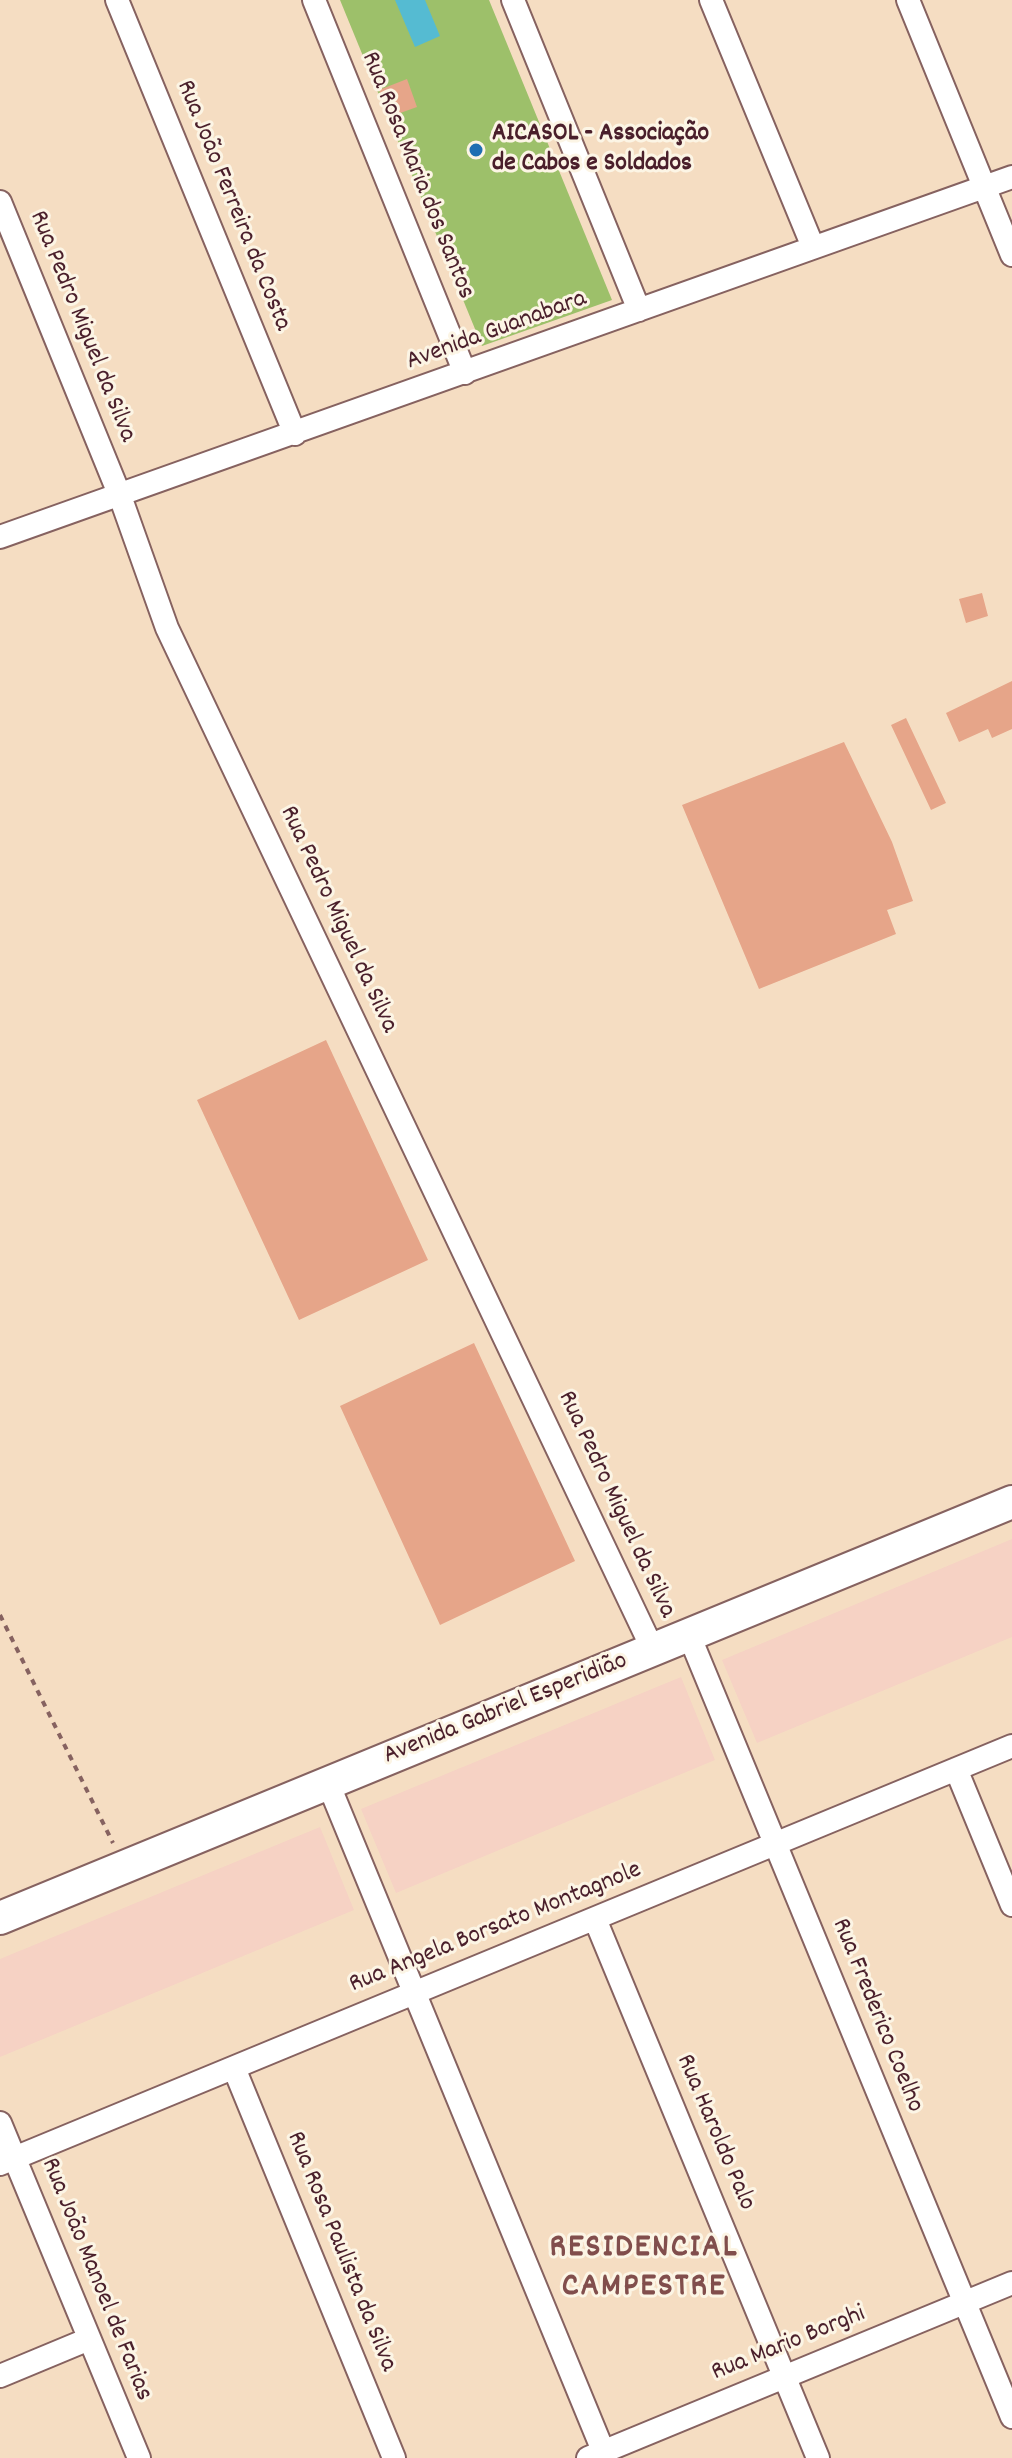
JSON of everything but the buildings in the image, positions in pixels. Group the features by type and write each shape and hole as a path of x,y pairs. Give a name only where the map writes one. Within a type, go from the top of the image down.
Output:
{"main road":[{"name":"Avenida Gabriel Esperidião","path":"0,1918 1012,1502"}],"street":[{"name":"Rua João Ferreira da Costa","path":"117,0 295,434"},
{"name":"Rua Rosa Maria dos Santos","path":"314,0 465,373"},
{"path":"513,0 639,310"},
{"path":"711,0 813,247"},
{"path":"908,0 1012,255"},
{"name":"Avenida Guanabara","path":"0,537 1012,177"},
{"name":"Rua Pedro Miguel da Silva","path":"0,202 120,496 167,628 653,1650"},
{"name":"Rua Frederico Coelho","path":"689,1635 1012,2417"},
{"name":"Rua Angela Borsato Montagnole","path":"7,2161 1012,1746"},
{"path":"956,1769 1012,1905"},
{"path":"328,1783 599,2456"},
{"name":"Rua Haroldo Palo","path":"595,1919 818,2458"},
{"name":"Rua Rosa Paulista da Silva","path":"234,2068 394,2458"},
{"name":"Rua João Manoel de Farias","path":"0,2123 7,2161 89,2339 139,2458"},
{"name":"Rua Mario Borghi","path":"599,2456 1012,2283"},
{"path":"0,2376 89,2339"}],"path":[{"path":"0,1615 125,1867"}],"shaded area":[{"path":"1012,1539 1012,1637 757,1743 722,1660"},
{"path":"681,1677 715,1760 396,1893 361,1809"},
{"path":"320,1827 354,1910 0,2057 0,1959"}],"green space":[{"name":"AICASOL - Associação de Cabos e Soldados","path":"340,0 489,0 612,300 482,346"}],"water":[{"path":"395,0 425,0 440,36 415,47"}],"place":[{"name":"AICASOL - Associação de Cabos e Soldados","path":"476,150"}],"district":[{"name":"RESIDENCIAL CAMPESTRE","path":"644,2270"}]}
